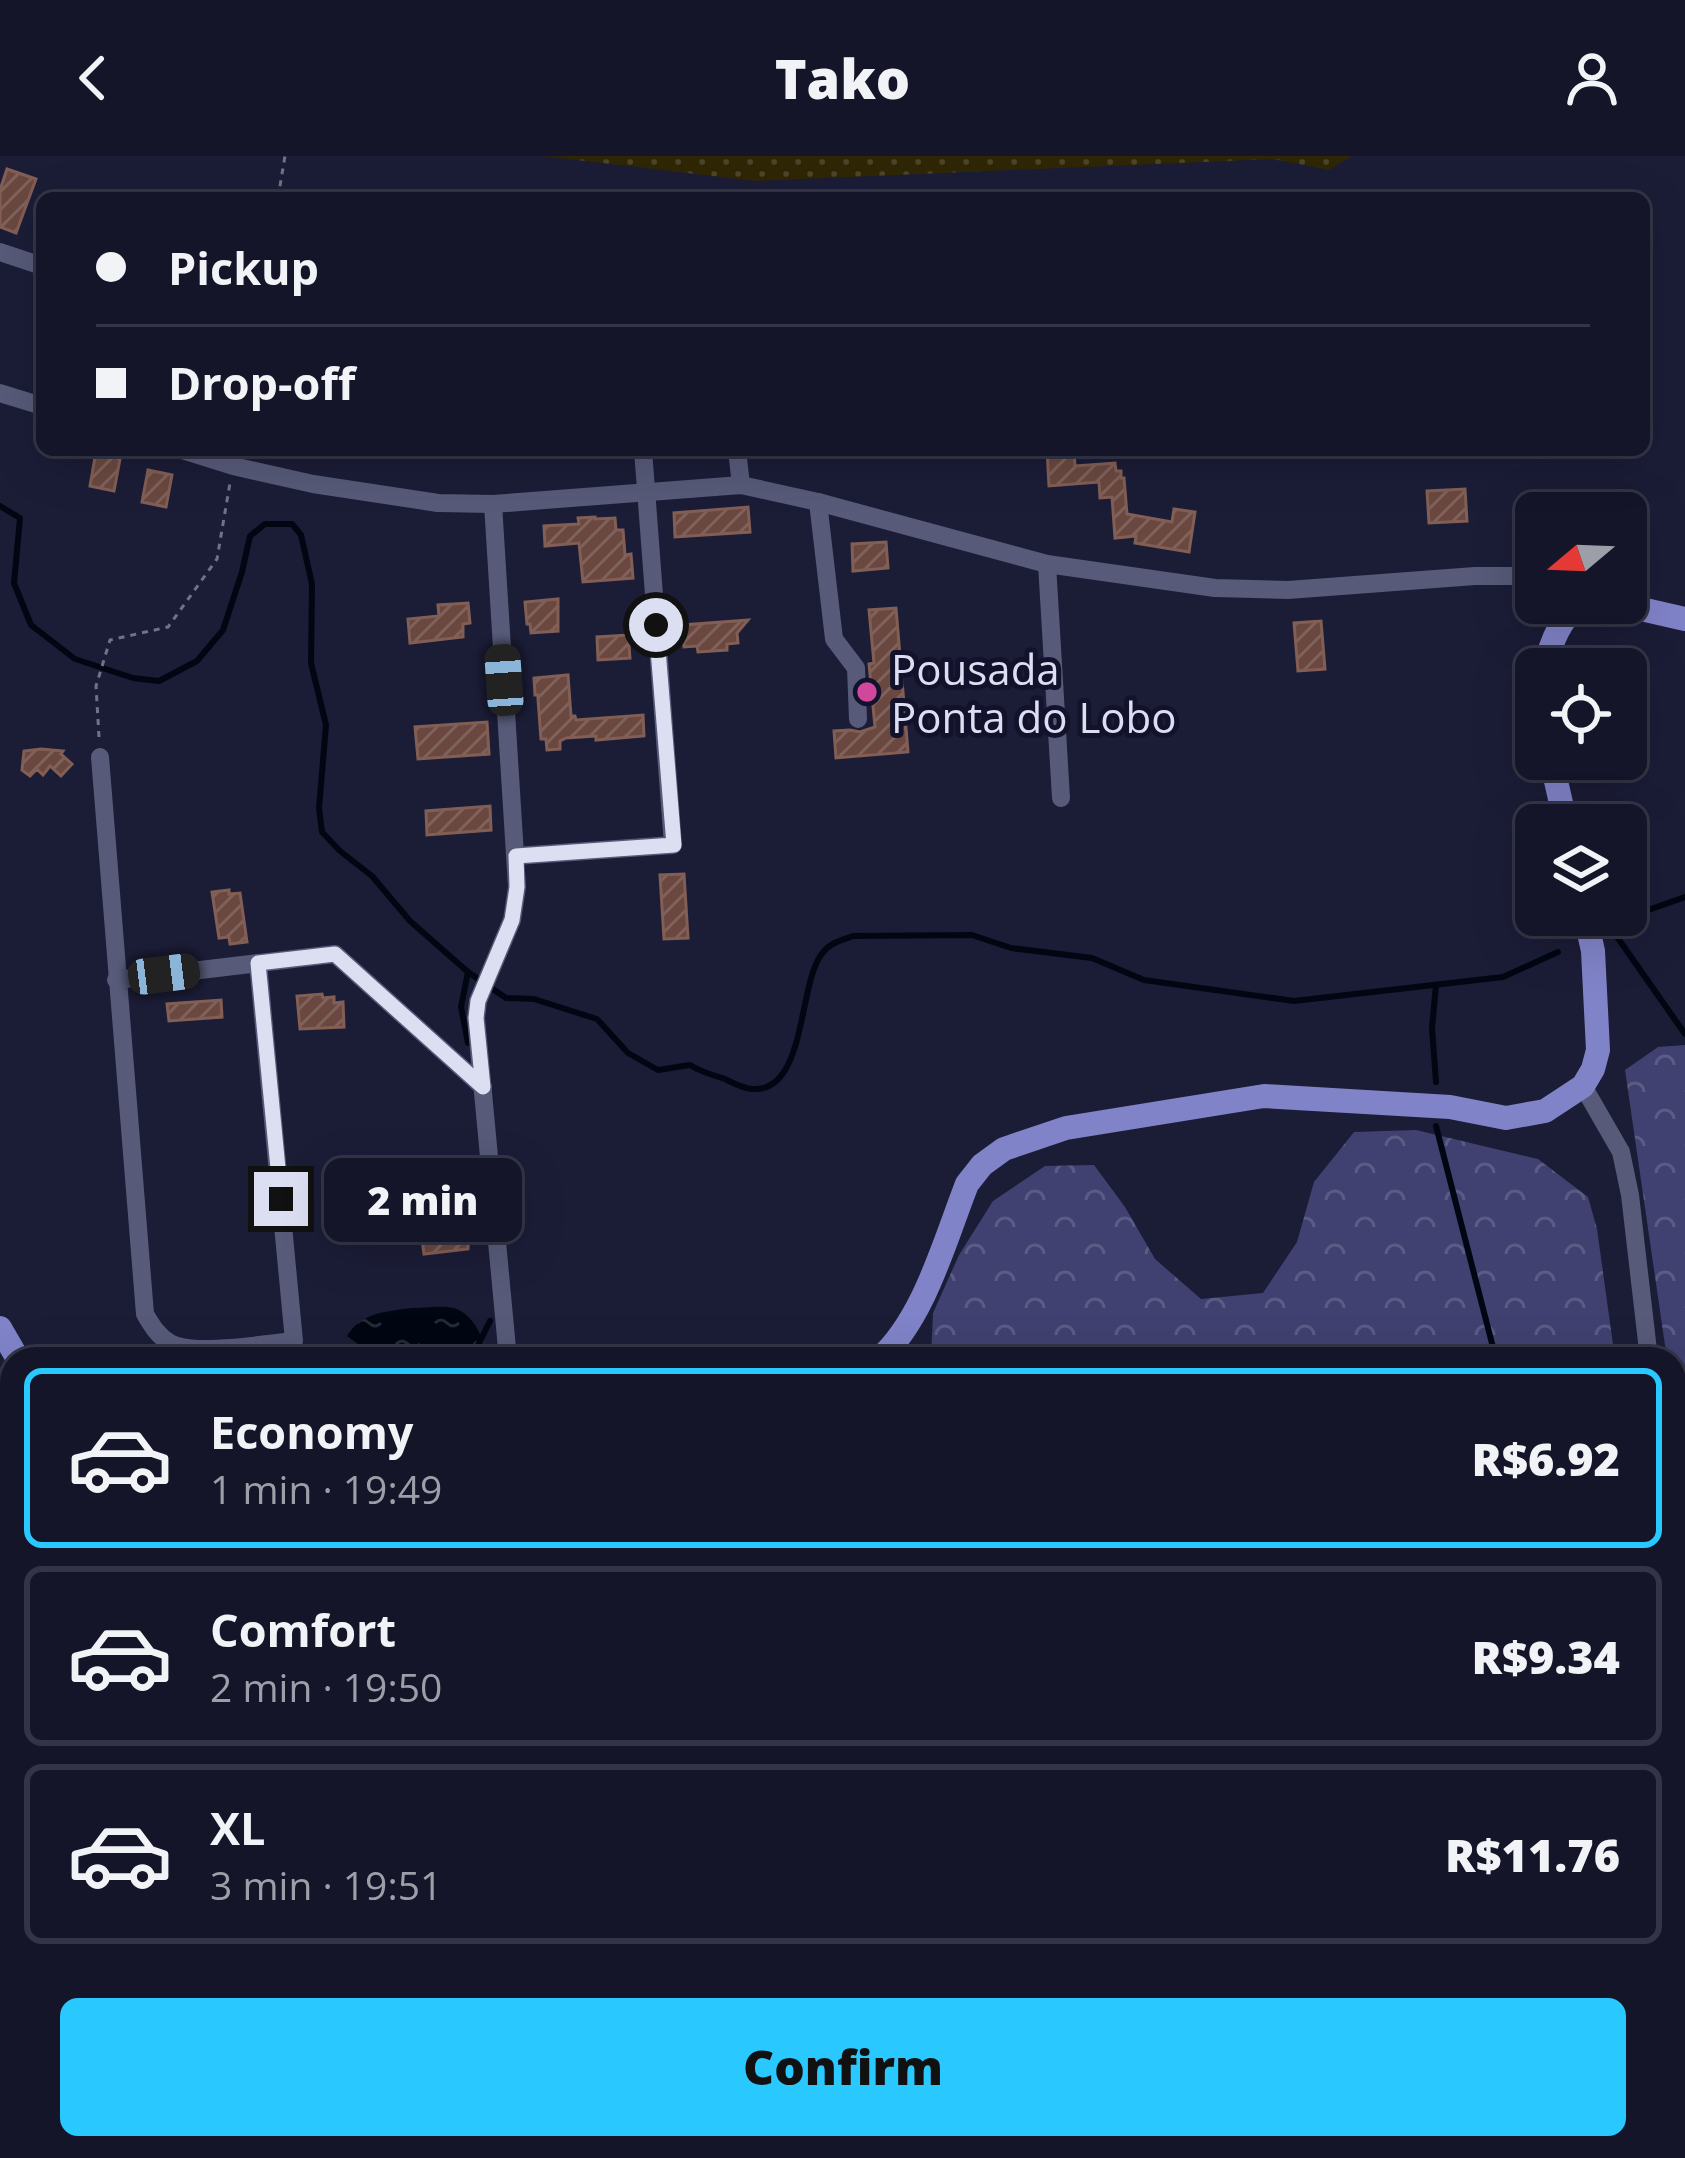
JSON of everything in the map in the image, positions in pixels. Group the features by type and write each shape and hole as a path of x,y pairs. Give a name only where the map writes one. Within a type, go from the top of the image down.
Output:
{"main road":[{"path":"1647,610 1685,619"},
{"path":"892,1347 909,1322 967,1184 1004,1149 1066,1128 1264,1096 1450,1107 1505,1118 1545,1111 1583,1085 1598,1050 1590,936"}],"street":[{"path":"0,253 36,264"},
{"path":"0,393 36,404"},
{"path":"201,456 391,498 438,503 493,504 741,485 1047,564 1215,588 1288,590 1515,576"},
{"path":"516,856 674,845 643,456"},
{"path":"738,456 741,485"},
{"path":"818,502 834,639 856,668 858,719"},
{"path":"493,504 517,887 512,920 478,1001 476,1018 507,1347"},
{"path":"1047,564 1061,798"},
{"path":"100,757 145,1314 156,1333 180,1347"},
{"path":"116,980 335,954 483,1087"},
{"path":"218,1347 294,1341 258,963"},
{"path":"1583,1085 1621,1152 1648,1347"}],"path":[{"path":"279,192 285,156"},
{"path":"100,757 96,686 110,640 168,627 218,559 232,466"}],"green space":[{"path":"1685,1045 1685,1347 1665,1347 1625,1070 1658,1047"},
{"path":"1416,1130 1538,1159 1588,1197 1613,1347 932,1347 933,1313 959,1255 993,1201 1045,1166 1094,1165 1155,1259 1201,1299 1263,1293 1297,1242 1314,1182 1354,1132"}],"sand":[{"path":"543,156 1352,156 1329,170 1273,159 755,181"}],"water":[{"path":"454,1308 467,1316 485,1347 362,1347 347,1336 367,1318 383,1312"}],"building":[{"path":"7,169 36,179 16,233 0,227 0,190"},
{"path":"95,456 120,459 114,491 90,486"},
{"path":"1047,456 1074,456 1075,466 1115,463 1124,478 1127,514 1172,522 1174,509 1195,512 1189,552 1135,543 1136,536 1115,538 1112,497 1100,498 1099,482 1049,486"},
{"path":"148,470 172,475 166,507 142,502"},
{"path":"1465,489 1467,521 1429,523 1427,491"},
{"path":"748,507 750,532 675,537 674,513"},
{"path":"578,518 615,518 616,530 623,530 633,578 583,582 579,543 545,546 544,526 579,524"},
{"path":"886,542 888,568 853,571 852,544"},
{"path":"558,599 558,631 531,633 525,602"},
{"path":"468,603 470,623 463,624 463,637 410,643 408,619 439,616 438,605"},
{"path":"896,608 908,752 836,758 834,731 875,727 869,610"},
{"path":"748,620 737,633 738,643 727,644 727,650 698,652 697,646 684,647 683,625"},
{"path":"1321,621 1325,669 1298,671 1294,623"},
{"path":"628,635 630,658 598,660 597,637"},
{"path":"568,675 571,716 576,720 643,715 644,736 566,738 560,741 560,749 547,750 546,739 541,739 534,678"},
{"path":"487,722 489,754 418,759 415,727"},
{"path":"24,751 63,751 72,764 61,776 50,766 43,775 37,769 30,776 22,770"},
{"path":"490,806 491,830 427,835 426,811"},
{"path":"684,874 688,938 664,939 660,875"},
{"path":"229,890 229,894 240,893 247,942 230,944 229,937 219,938 212,892"},
{"path":"322,994 323,998 334,997 334,1003 343,1002 344,1027 300,1029 297,996"},
{"path":"221,1000 222,1017 169,1021 167,1004"},
{"path":"469,1220 468,1249 424,1254 420,1225"}],"waterway":[{"path":"0,506 20,518 14,583 31,625 75,659 133,678 159,681 197,661 223,630 250,536 265,524 292,524 301,535 312,584 311,663 326,725 319,808 322,832 468,972 506,998 534,999 597,1019 628,1053 658,1070 690,1065 745,1088 770,1086 791,1057 821,955 853,936 972,935 1011,948 1092,958 1144,980 1294,1001 1503,977 1558,952"},
{"path":"1685,897 1608,924 1685,1034"},
{"path":"468,972 461,1007 468,1043"},
{"path":"1436,985 1432,1028 1436,1082"},
{"path":"1436,1126 1493,1347"},
{"path":"477,1347 490,1321"}],"place":[{"name":"Pousada Ponta do Lobo","path":"867,692"}],"route":[{"path":"281,1199 258,963 335,954 483,1087 478,1001 512,920 516,856 674,845 656,625"}]}
